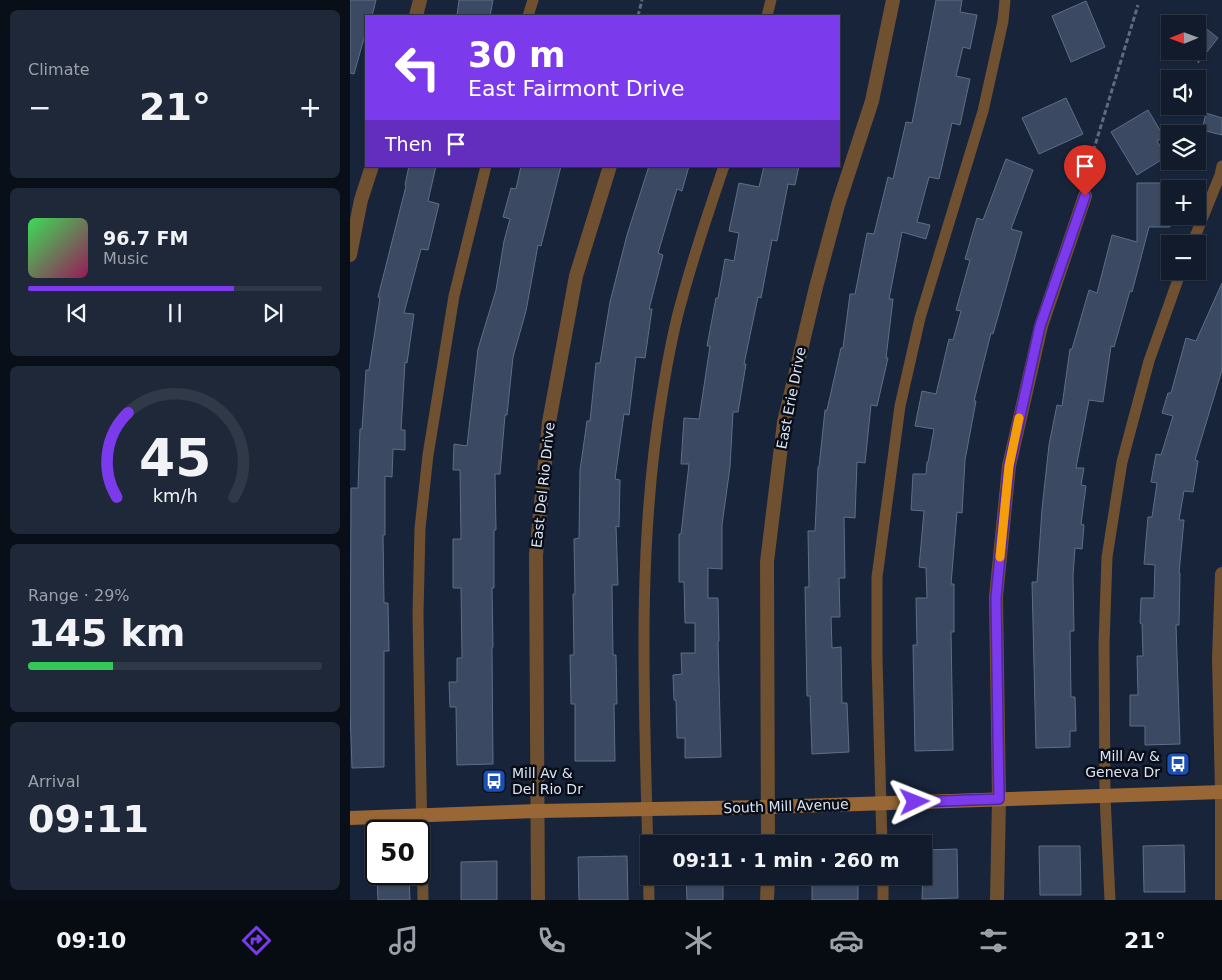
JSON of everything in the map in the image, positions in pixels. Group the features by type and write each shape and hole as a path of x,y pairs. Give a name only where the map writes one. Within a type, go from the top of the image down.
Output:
{"main road":[{"name":"South Mill Avenue","path":"350,818 538,811 881,804 1222,792"}],"street":[{"path":"416,15 420,0"},
{"name":"East Erie Drive","path":"768,835 767,562 784,422 816,287 838,205 872,101 892,0"},
{"path":"350,255 361,200 372,167"},
{"name":"East Del Rio Drive","path":"538,900 536,556 549,422 576,276 610,167"},
{"path":"997,900 999,799 996,597 1009,466 1040,326 1085,196"},
{"path":"1222,574 1219,658 1222,900"},
{"path":"767,900 768,885"}],"lane":[{"path":"528,15 533,0"},
{"path":"767,15 771,0"},
{"path":"882,835 877,577 900,406 920,318 983,111 1003,20 1005,0"},
{"path":"1196,235 1220,176 1222,166"},
{"path":"423,900 418,614 420,528 428,455 454,296 476,200 486,167"},
{"path":"649,900 643,590 648,505 662,396 681,300 724,167"},
{"path":"1110,900 1105,797 1104,644 1108,557 1122,462 1149,361 1178,280"},
{"path":"883,885 883,900"}],"path":[{"path":"638,15 642,0"},
{"path":"1089,165 1138,5"}],"building":[{"path":"350,0 376,0 372,15 365,15 365,35 354,74 350,73"},
{"path":"459,0 493,0 490,15 457,15"},
{"path":"936,0 962,0 960,12 977,15 970,49 963,47 956,76 970,79 960,125 952,123 939,179 929,177 917,222 930,225 926,239 902,232 889,299 893,299 886,358 888,358 877,406 871,405 865,463 857,462 855,518 844,517 845,578 839,578 840,617 831,617 832,648 841,647 842,703 847,703 849,752 812,754 810,696 807,696 805,587 809,587 808,531 815,531 818,467 825,410 827,410 841,348 843,348 850,294 855,294 867,233 874,234 888,177 893,179 906,122 912,123"},
{"path":"1086,1 1105,47 1071,62 1052,16"},
{"path":"1206,28 1218,38 1206,53"},
{"path":"1066,98 1083,134 1039,154 1022,118"},
{"path":"1148,110 1161,132 1161,139 1157,141 1161,148 1161,160 1137,175 1111,132"},
{"path":"1206,113 1222,118 1222,135 1206,131 1206,125 1203,125"},
{"path":"1006,159 1033,170 1011,229 1022,232 993,334 991,333 974,401 976,401 965,460 962,513 957,512 951,584 954,584 954,632 951,632 953,750 915,751 913,645 917,645 916,598 927,598 926,568 919,567 924,511 911,510 913,474 926,474 934,429 915,426 922,391 936,394 949,339 953,340 961,311 956,310 970,260 965,259 977,218 983,220"},
{"path":"409,167 436,167 428,201 439,204 428,250 421,249 404,313 414,314 407,363 405,362 401,430 405,430 405,450 393,449 392,477 385,476 385,535 383,535 384,603 388,603 389,651 384,651 384,767 352,768 350,710 351,488 358,488 360,429 362,429 366,370 369,370 380,298 378,297"},
{"path":"521,167 561,167 541,246 538,245 526,311 513,357 507,415 505,415 500,474 495,474 496,530 494,530 494,588 492,588 493,764 457,765 456,707 450,707 449,682 457,682 457,658 462,658 461,588 453,588 453,539 461,539 460,470 453,470 454,444 467,446 478,349 496,290 504,241 510,219 503,217 511,188 516,189"},
{"path":"649,167 689,167 682,191 677,189 658,253 663,255 649,309 652,309 645,358 636,357 629,415 624,414 615,479 620,480 619,527 616,526 618,585 612,585 613,655 616,655 617,704 614,704 615,761 575,761 575,704 571,704 570,655 574,655 574,539 579,538 580,470 587,421 590,421 596,363 600,363 610,302 627,235"},
{"path":"764,167 799,167 795,185 788,184 777,241 772,240 761,298 758,297 744,364 746,364 738,412 733,412 730,467 722,525 722,569 708,568 708,598 718,598 721,757 685,758 685,738 677,738 673,675 682,674 681,653 695,653 695,623 685,623 684,582 679,582 679,534 681,534 689,464 681,464 684,418 699,419 710,346 707,346 716,298 718,298 725,259 734,261 739,233 729,231 739,183 759,187"},
{"path":"1137,183 1161,183 1161,225 1170,225 1170,227 1149,227 1132,292 1130,291 1114,347 1111,346 1103,402 1089,400 1076,468 1084,468 1081,485 1086,486 1081,524 1084,525 1082,549 1075,548 1073,576 1074,631 1070,631 1071,697 1075,697 1076,731 1070,731 1070,747 1036,748 1032,582 1037,582 1049,445 1057,405 1062,406 1070,349 1072,349 1089,290 1097,293 1112,235 1137,242"},
{"path":"1222,283 1222,370 1195,460 1198,461 1193,492 1184,491 1179,520 1184,520 1179,573 1179,625 1176,625 1180,744 1145,745 1145,726 1130,726 1130,695 1138,695 1137,656 1143,656 1142,624 1140,623 1141,598 1154,598 1155,565 1144,564 1148,517 1152,517 1157,483 1151,482 1156,454 1161,455 1173,416 1162,413 1168,393 1171,393 1186,338 1196,341"},
{"path":"1184,845 1185,892 1144,892 1143,846"},
{"path":"1039,846 1080,846 1081,895 1040,895"},
{"path":"957,849 958,898 922,899 923,885 932,885 932,850"},
{"path":"627,856 628,900 579,900 578,857"},
{"path":"497,861 497,900 461,900 461,862"},
{"path":"377,885 409,885 410,900 378,900"},
{"path":"686,885 723,885 723,900 687,900"},
{"path":"812,885 858,885 858,900 812,900"}],"slow traffic":[{"path":"1000,557 1009,466 1019,418"}],"place":[{"name":"Mill Av & Geneva Dr","path":"1178,764"},
{"name":"Mill Av & Del Rio Dr","path":"494,781"}],"route":[{"path":"915,802 999,799 996,597 1009,466 1040,326 1085,196"}]}
